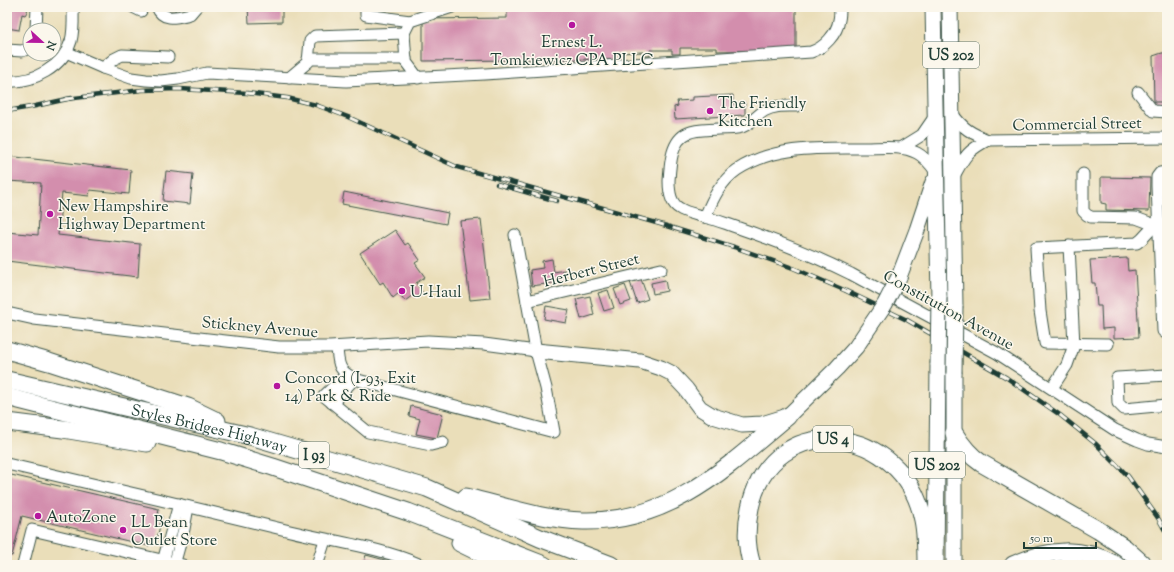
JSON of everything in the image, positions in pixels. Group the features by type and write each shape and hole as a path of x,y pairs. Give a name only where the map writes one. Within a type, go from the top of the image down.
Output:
{"highway":[{"path":"7,350 49,362 188,408 250,436"},
{"name":"Styles Bridges Highway","path":"7,380 250,436 427,488 540,538 611,565"},
{"name":"Styles Bridges Highway","path":"7,397 220,451 273,467 408,512 544,565"},
{"path":"427,488 549,517 604,520 637,514 659,508 689,493 708,481 744,454 788,416"},
{"path":"7,422 117,438 273,467"},
{"path":"954,433 969,455 1098,530 1125,548 1144,565"},
{"name":"US 4","path":"752,565 747,532 748,522 752,501 761,480 772,464 789,450 810,441 831,438 853,442 873,450 891,463 909,483 916,495 923,519 926,541 926,565"},
{"path":"408,512 449,538 506,565"},
{"path":"1013,565 1044,554 1064,551 1091,555 1116,565"}],"main road":[{"name":"US 202","path":"933,7 936,85 936,172 939,297 936,565"},
{"name":"US 202","path":"950,7 955,306 954,565"},
{"path":"536,351 640,361 662,368 671,373 686,389 700,408 713,416 742,425 762,424 788,416 837,368 856,347 885,304 899,277 917,230 936,172"}],"street":[{"path":"37,22 38,7"},
{"path":"7,81 22,81 42,74 56,64 66,52 73,32 73,7"},
{"path":"157,7 162,15 166,17 190,14 196,7"},
{"path":"366,7 366,15 410,20 452,7"},
{"path":"66,52 131,78 146,80 178,79 207,73 346,81 418,78 811,52 820,50 827,43 840,20 840,7"},
{"path":"410,20 404,33 406,62 418,78"},
{"path":"289,78 308,62 310,41 315,36 404,33"},
{"path":"7,50 22,51"},
{"path":"104,68 114,59 122,55 168,56"},
{"path":"308,59 406,59"},
{"path":"1138,92 1153,111 1167,112"},
{"name":"Constitution Avenue","path":"797,106 779,106 765,111 749,124 741,127 700,130 687,133 676,144 670,162 669,184 670,195 673,203 678,208 777,241 846,271 997,353 1115,430 1137,440 1167,447"},
{"name":"Commercial Street","path":"952,113 966,130 988,140 1167,138"},
{"path":"901,148 922,135 936,115"},
{"path":"954,176 965,156 974,148 988,140"},
{"path":"705,217 713,197 726,179 737,170 760,158 800,150 820,148 901,148 917,153 925,159 936,172"},
{"path":"1167,172 1160,173 1157,177 1160,225 1162,331 1167,334"},
{"path":"1083,174 1083,211 1087,215 1091,217 1136,218 1160,225"},
{"path":"1108,344 1046,344 1040,311 1036,248 1137,243 1160,225"},
{"path":"337,347 338,363 350,377 554,432 546,388 536,351 515,235"},
{"path":"1052,388 1067,365 1074,345 1069,246"},
{"name":"Herbert Street","path":"527,301 661,269"},
{"name":"Stickney Avenue","path":"7,314 42,320 279,347 337,347 428,341 484,344 536,351"},
{"path":"1167,374 1116,378 1118,403 1124,409 1167,406"},
{"path":"350,377 328,400 368,432 431,445 443,442"},
{"path":"7,464 184,505 325,540 376,550 405,558 422,565"},
{"path":"162,563 184,505"},
{"path":"23,565 32,530 136,554 162,563 177,564 184,529 184,505"},
{"path":"317,565 325,540"},
{"path":"133,565 136,554"}],"building":[{"path":"7,7 28,7 25,15 22,14 19,30 7,28"},
{"path":"165,7 176,7 175,11 165,11"},
{"path":"248,7 282,7 282,22 249,23"},
{"path":"507,7 796,7 796,50 717,51 717,48 680,48 680,54 672,54 672,50 650,50 650,56 644,56 644,52 614,53 614,60 423,61 423,19 507,18"},
{"path":"1167,53 1167,102 1154,102 1153,56"},
{"name":"The Friendly Kitchen","path":"733,95 733,104 745,103 745,115 675,119 674,107 678,106 677,101 693,100 693,97"},
{"name":"New Hampshire Highway Department","path":"7,156 131,170 129,194 90,190 89,196 62,193 58,235 140,244 138,277 7,261 7,232 38,235 41,183 7,181"},
{"path":"166,171 193,174 190,204 163,201"},
{"path":"1101,177 1150,178 1149,211 1106,210 1106,204 1101,203"},
{"path":"1167,180 1167,205 1165,204"},
{"path":"344,192 448,213 446,224 342,204"},
{"path":"481,219 490,298 470,300 460,221"},
{"path":"395,230 405,245 408,243 420,260 415,263 425,277 416,283 423,293 415,298 413,295 405,301 399,293 393,298 383,282 380,284 360,253"},
{"path":"1127,258 1128,271 1135,270 1139,337 1114,338 1114,328 1102,329 1101,306 1097,306 1095,283 1092,283 1090,260"},
{"path":"552,259 554,272 565,270 566,281 532,286 530,270 543,268 542,261"},
{"path":"641,279 648,299 637,303 630,282"},
{"path":"665,280 667,291 653,294 651,283"},
{"path":"625,285 631,301 620,305 614,289"},
{"path":"608,290 614,308 604,311 598,293"},
{"path":"590,296 594,315 581,319 576,299"},
{"path":"546,306 569,310 566,323 544,319"},
{"path":"411,406 443,414 437,438 416,434 420,419 409,416"},
{"path":"7,474 159,509 158,515 162,516 157,539 151,538 149,546 22,516 12,556 7,555"},
{"path":"366,555 396,563 396,565 363,565"}],"railway":[{"path":"66,99 142,90 180,89 247,93 287,98 316,105 348,117 457,167 660,224 734,247 793,268 907,320 1007,378 1060,415 1096,444 1128,476 1158,518 1167,534"},
{"path":"7,111 72,98"},
{"path":"497,184 557,201"}],"place":[{"name":"Ernest L. Tomkiewicz CPA PLLC","path":"572,25"},
{"name":"The Friendly Kitchen","path":"710,111"},
{"name":"New Hampshire Highway Department","path":"50,214"},
{"name":"U-Haul","path":"402,291"},
{"name":"Concord (I-93, Exit 14) Park & Ride","path":"277,386"},
{"name":"AutoZone","path":"38,516"},
{"name":"LL Bean Outlet Store","path":"123,530"}]}
